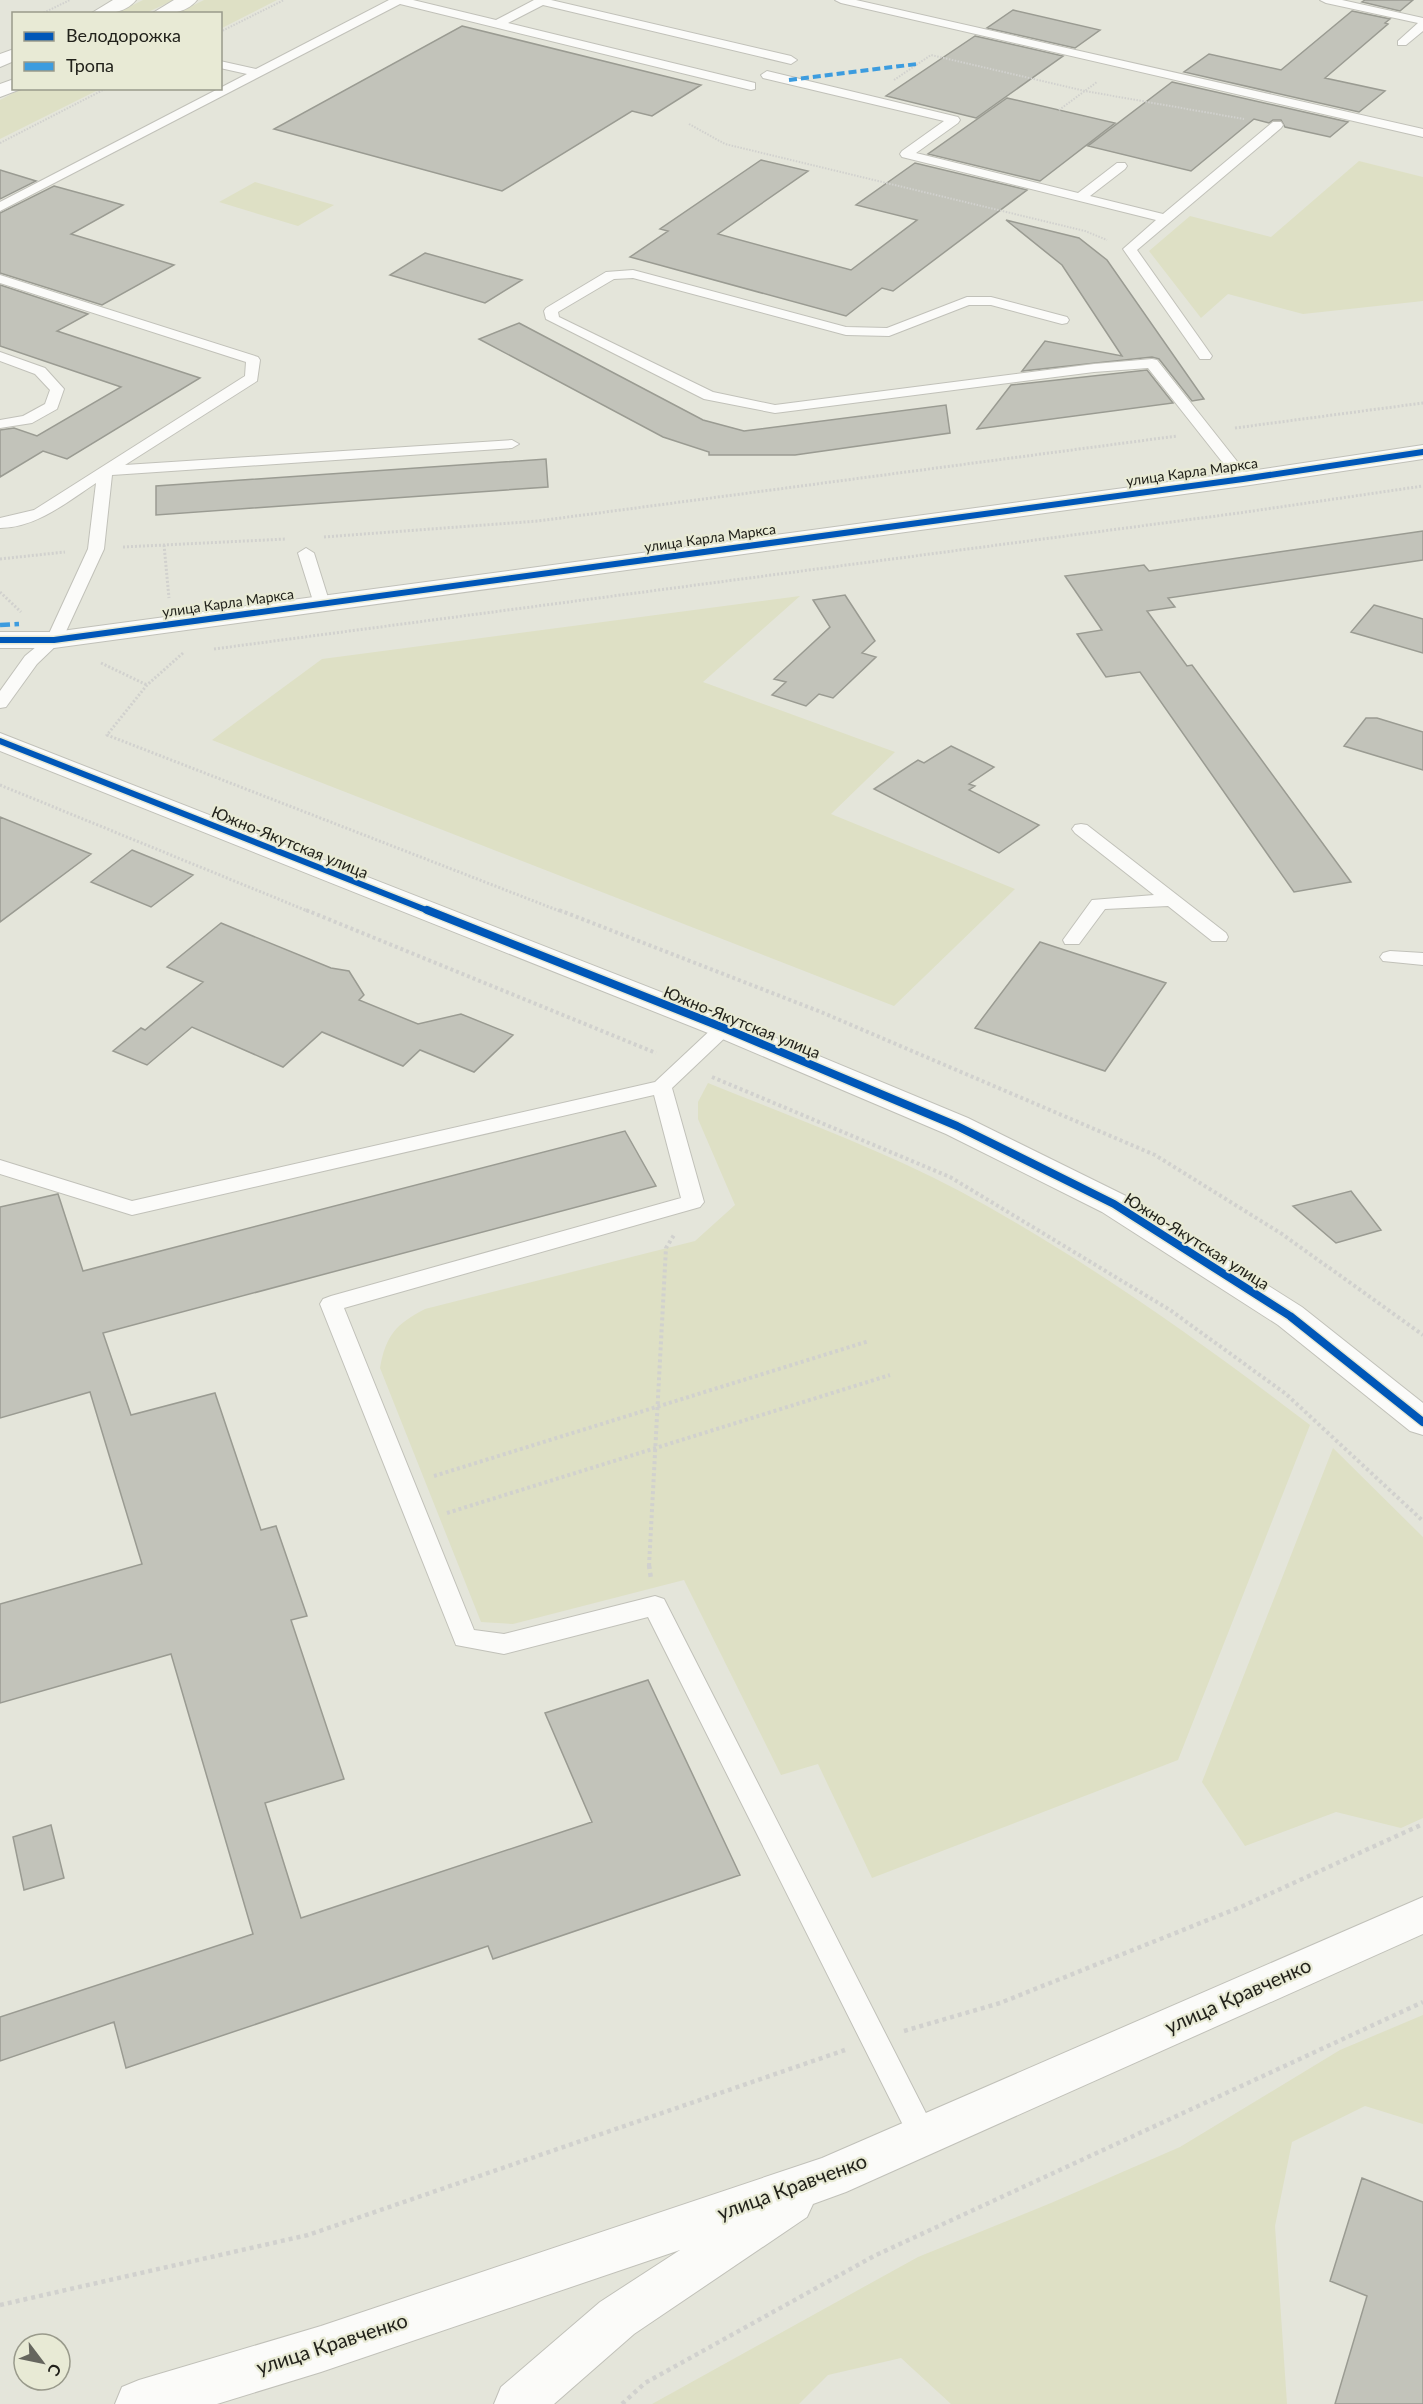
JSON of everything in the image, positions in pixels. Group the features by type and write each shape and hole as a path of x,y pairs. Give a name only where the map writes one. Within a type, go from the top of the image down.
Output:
{"street":[{"path":"103,12 127,0"},
{"path":"164,12 188,0"},
{"name":"улица Карла Маркса","path":"0,640 54,640 1243,479 1423,452"},
{"name":"Южно-Якутская улица","path":"0,741 724,1028 957,1126 1114,1204 1290,1316 1423,1422"},
{"name":"улица Кравченко","path":"139,2404 332,2345 830,2177 1423,1915"},
{"path":"518,2404 616,2318 830,2177"}],"lane":[{"path":"0,207 398,0 751,86"},
{"path":"841,0 1423,133"},
{"path":"1326,0 1423,23"},
{"path":"498,24 541,1 791,60"},
{"path":"1402,43 1423,23"},
{"path":"222,64 257,73"},
{"path":"767,75 954,120 906,154 1166,219"},
{"path":"1205,356 1130,249 1277,125"},
{"path":"1081,197 1121,166"},
{"path":"1062,320 991,301 968,301 889,332 846,331 633,274 611,275 551,311 553,319 709,396 775,409 1094,368 1152,363 1243,479"},
{"path":"0,279 253,360 252,378 39,513 8,523 0,523"},
{"path":"0,356 40,371 57,389 52,406 27,420 0,424"},
{"path":"105,471 512,444"},
{"path":"1,701 31,660 54,640 96,549 105,471"},
{"path":"306,552 322,604"},
{"path":"1081,829 1219,937"},
{"path":"1072,940 1099,904 1172,900"},
{"path":"1390,957 1423,959"},
{"path":"0,1167 132,1208 662,1087 724,1028"},
{"path":"662,1087 693,1202 331,1304 465,1638 504,1644 655,1606 923,2136"}],"path":[{"path":"45,12 70,0"},
{"path":"222,31 284,0"},
{"path":"866,99 931,55 1085,91 1277,125"},
{"path":"1059,110 1121,64"},
{"path":"0,143 103,90"},
{"path":"689,124 725,144 1085,231 1130,249"},
{"path":"319,537 538,521 1423,403"},
{"path":"204,650 1227,515 1423,486"},
{"path":"0,559 96,549 295,538"},
{"path":"164,545 170,608"},
{"path":"0,592 23,615"},
{"path":"192,652 180,654 147,685 107,735 820,1012 1155,1155 1282,1234 1423,1335"},
{"path":"97,661 147,685"},
{"path":"0,786 685,1065 951,1178 1170,1310 1286,1394 1423,1521"},
{"path":"655,1606 648,1562 666,1248 693,1202"},
{"path":"404,1486 869,1341"},
{"path":"418,1522 890,1375"},
{"path":"0,2305 308,2235 771,2077 874,2039 1000,2003 1244,1906 1423,1824"},
{"path":"622,2404 645,2383 874,2256 1423,2002"}],"green space":[{"path":"143,0 174,0 148,12 119,12"},
{"path":"204,0 277,0 222,28 222,12 180,12"},
{"path":"19,90 98,90 0,139 0,100"},
{"path":"1359,161 1423,177 1423,301 1303,314 1228,294 1201,318 1149,251 1190,216 1271,237"},
{"path":"255,182 334,205 298,226 219,202"},
{"path":"800,596 703,682 895,752 831,814 1015,889 894,1006 212,740 322,659"},
{"path":"708,1083 885,1155 987,1206 1071,1256 1152,1310 1232,1366 1310,1425 1178,1760 872,1878 818,1764 781,1775 684,1580 513,1624 481,1622 380,1368 385,1347 400,1326 425,1309 695,1241 735,1205 698,1119 698,1102"},
{"path":"1333,1448 1423,1537 1423,1818 1401,1828 1336,1812 1245,1846 1202,1782"},
{"path":"1423,2015 1423,2124 1365,2106 1292,2142 1275,2226 1287,2404 951,2404 901,2358 828,2375 799,2404 652,2404 918,2257 1180,2147 1340,2050"}],"building":[{"path":"1365,0 1413,0 1400,11 1362,2"},
{"path":"1013,10 1100,30 1075,48 987,28"},
{"path":"1352,11 1390,19 1385,23 1388,24 1325,78 1385,91 1359,112 1184,72 1209,54 1281,70"},
{"path":"462,26 701,85 652,116 632,111 502,191 274,129"},
{"path":"975,36 1063,56 976,118 886,96"},
{"path":"1172,82 1348,122 1330,137 1285,127 1281,120 1273,120 1269,123 1254,119 1191,171 1088,146"},
{"path":"1007,98 1115,123 1040,181 928,154"},
{"path":"761,160 808,171 718,234 851,270 917,220 856,205 915,163 1027,190 893,291 882,288 846,316 630,257 668,231 660,229"},
{"path":"0,170 36,181 0,199"},
{"path":"54,186 123,205 71,234 174,265 102,305 0,273 0,213"},
{"path":"1006,220 1079,238 1107,260 1204,399 1192,401 1159,359 1152,357 1022,371 1045,341 1122,356 1062,265"},
{"path":"425,253 522,280 485,303 390,275"},
{"path":"0,285 88,314 57,331 200,378 67,459 43,451 0,477 0,430 14,428 37,436 121,387 0,346"},
{"path":"519,323 703,420 744,431 946,405 950,433 795,455 709,455 709,452 663,437 479,339"},
{"path":"1147,370 1173,403 977,429 1011,385"},
{"path":"546,459 548,487 156,515 156,486"},
{"path":"1423,531 1423,560 1168,598 1175,607 1147,611 1187,666 1192,665 1351,882 1294,892 1140,672 1106,677 1077,634 1102,630 1065,576 1144,565 1149,571"},
{"path":"845,595 875,641 862,653 876,657 833,698 819,694 806,706 772,695 786,682 774,679 830,627 813,600"},
{"path":"1374,605 1423,619 1423,653 1351,632"},
{"path":"1366,718 1377,718 1423,732 1423,770 1344,746"},
{"path":"951,746 994,767 969,784 975,786 969,790 1039,825 999,853 874,789 918,760 924,763"},
{"path":"0,817 91,854 0,922"},
{"path":"132,850 193,875 151,907 91,882"},
{"path":"221,923 331,968 349,971 364,995 359,1000 418,1024 461,1014 513,1035 474,1072 420,1050 403,1066 322,1032 283,1067 192,1027 147,1065 113,1051 141,1028 145,1030 203,982 167,967"},
{"path":"1040,942 1166,983 1105,1071 975,1028"},
{"path":"625,1131 656,1186 103,1333 131,1415 215,1393 261,1530 276,1526 307,1616 291,1620 344,1779 265,1803 301,1918 592,1822 545,1713 648,1680 740,1875 493,1959 488,1946 126,2068 114,2022 0,2061 0,2017 253,1934 171,1654 0,1703 0,1604 142,1564 90,1392 0,1418 0,1207 58,1194 83,1271"},
{"path":"1351,1191 1381,1230 1336,1243 1293,1206"},
{"path":"51,1825 64,1878 24,1890 13,1837"},
{"path":"1362,2178 1423,2202 1423,2404 1335,2404 1367,2296 1330,2281"}],"marked path":[{"path":"789,80 917,64"},
{"path":"0,625 19,624"}],"cycle path":[{"path":"0,640 54,640 1243,479 1423,452"},
{"path":"0,741 724,1028 957,1126 1114,1204 1290,1316 1423,1422"}]}
